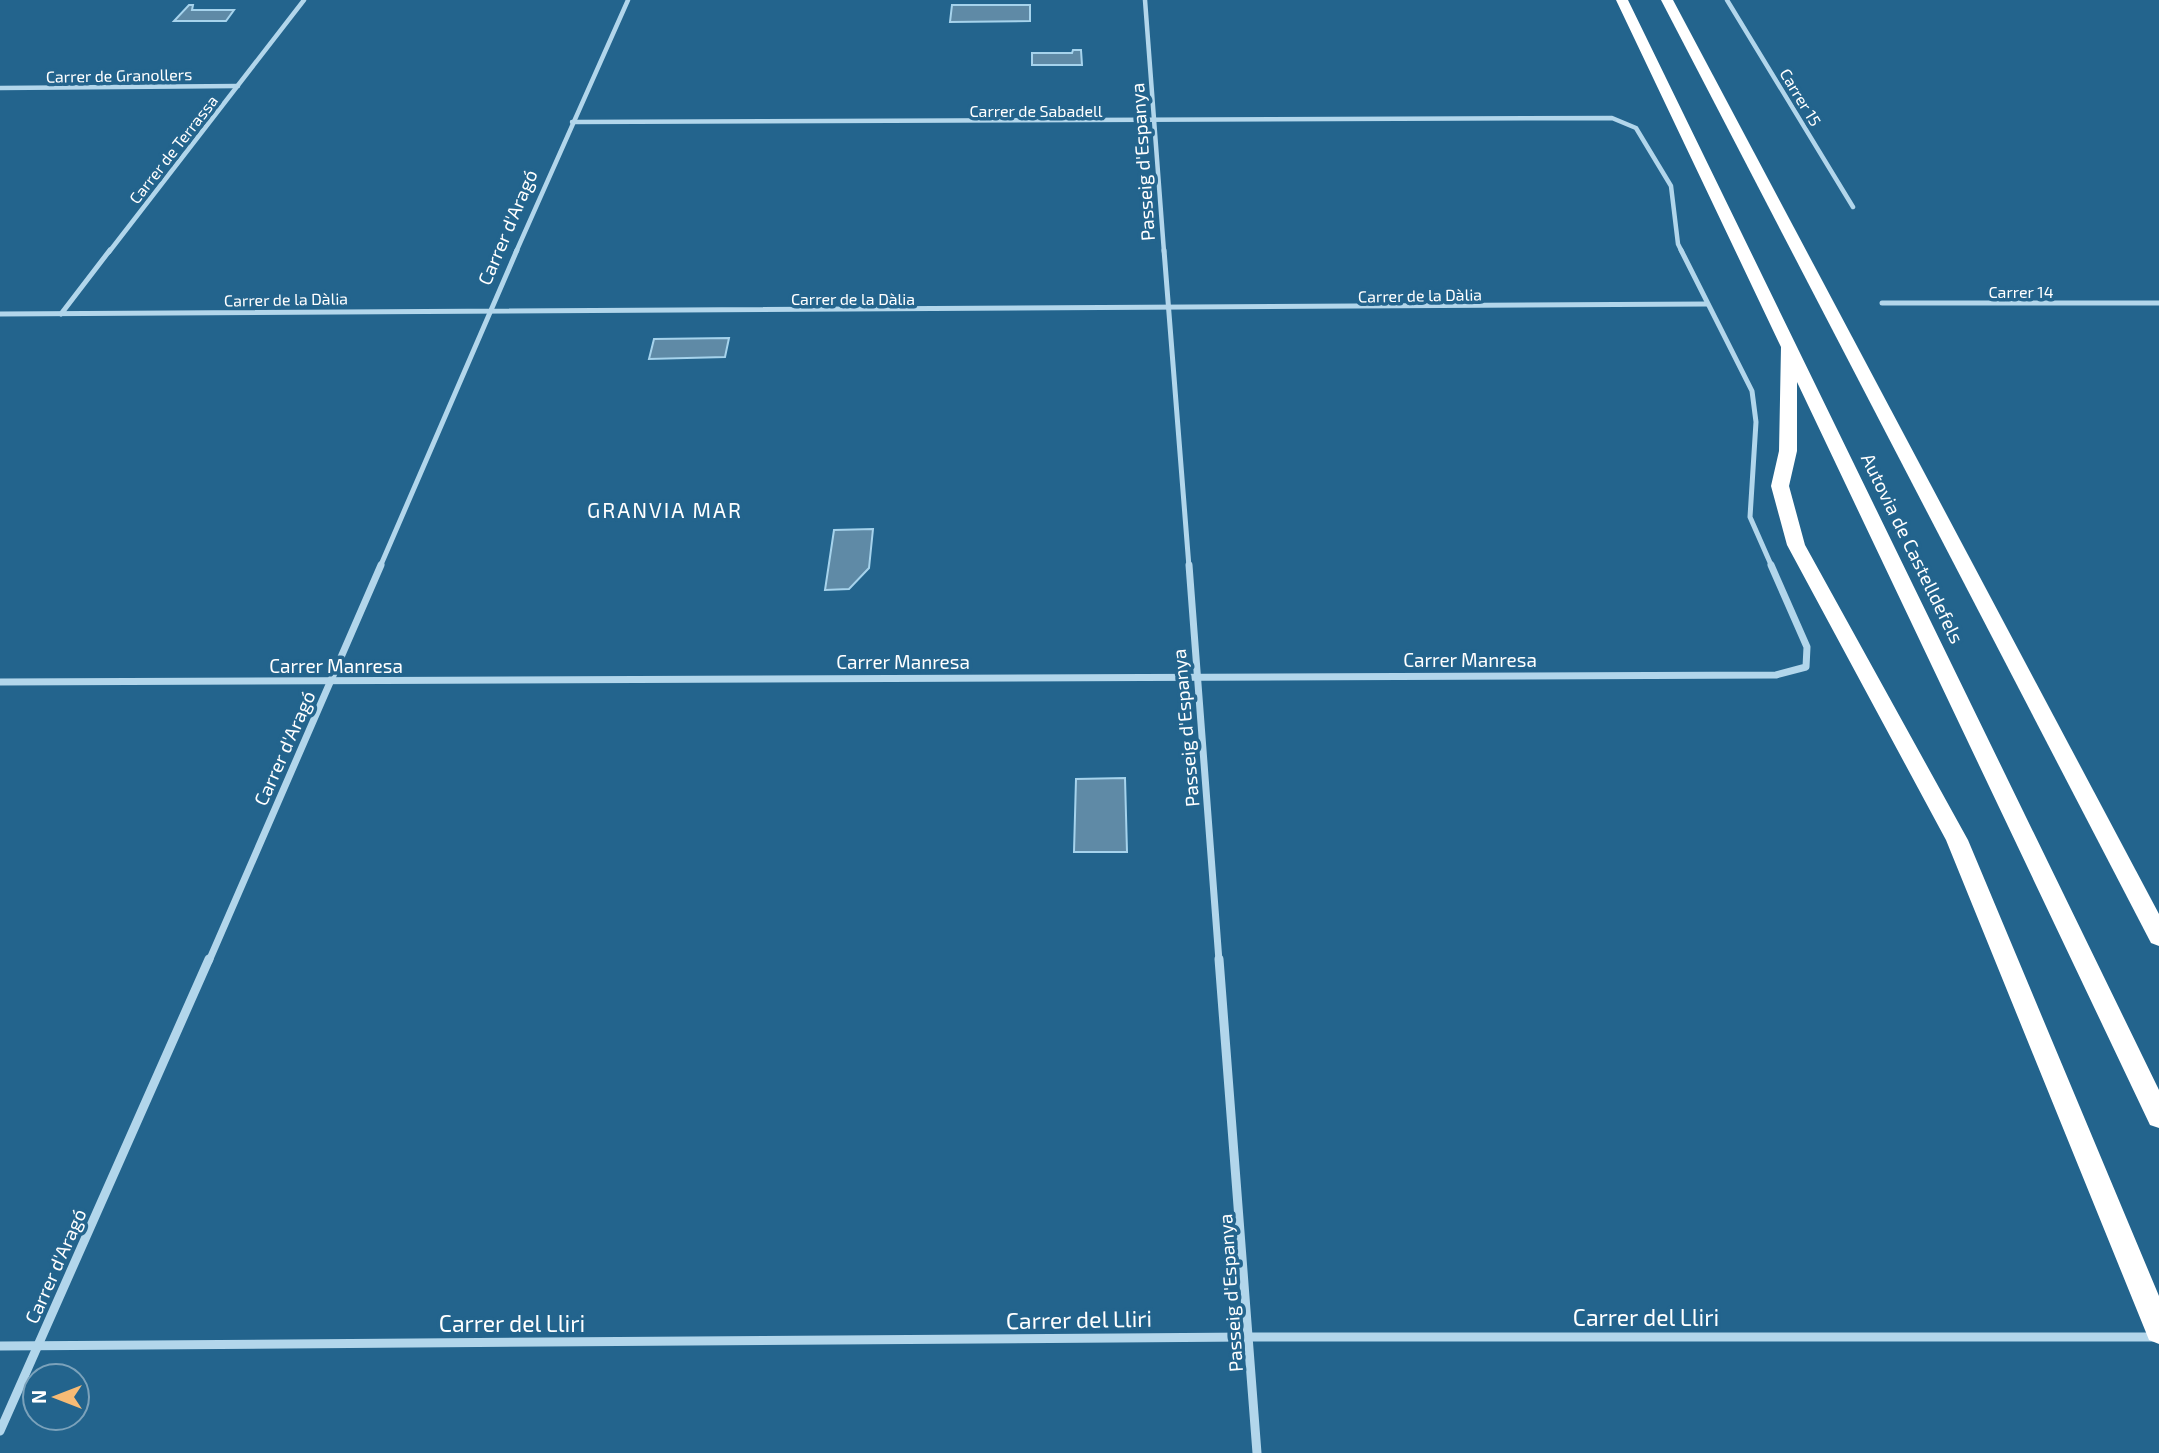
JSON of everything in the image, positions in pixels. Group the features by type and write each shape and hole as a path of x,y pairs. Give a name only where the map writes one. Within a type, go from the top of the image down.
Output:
{"highway":[{"name":"Autovia de Castelldefels","path":"1622,0 1789,342 2159,1117"},
{"name":"Autovia de Castelldefels","path":"1667,0 2159,936"},
{"path":"1789,342 1788,451 1780,486 1796,545 1957,840 2159,1329"}],"street":[{"name":"Carrer de Terrassa","path":"61,314 304,0"},
{"name":"Carrer d'Aragó","path":"0,1431 332,681 572,122 628,0"},
{"name":"Passeig d'Espanya","path":"1145,0 1257,1453"},
{"name":"Carrer 15","path":"1727,0 1853,207"},
{"name":"Carrer de Granollers","path":"0,88 238,86"},
{"name":"Carrer de Sabadell","path":"572,122 1154,122 1599,118 1625,121 1636,128 1671,186 1678,244 1707,304"},
{"name":"Carrer 14","path":"1882,303 2159,303"},
{"name":"Carrer de la Dàlia","path":"0,314 491,310 1168,310 1707,304"},
{"name":"Carrer Manresa","path":"0,682 1196,675 1776,675 1806,667 1807,647 1750,517 1748,494 1758,412 1752,391 1707,304"},
{"name":"Carrer del Lliri","path":"0,1346 1250,1337 2159,1337"}],"water":[{"path":"189,5 193,5 192,10 234,10 226,21 174,21"},
{"path":"952,5 1030,5 1030,21 950,22"},
{"path":"1073,50 1081,50 1082,65 1032,65 1032,53 1072,53"},
{"path":"729,338 725,357 649,359 654,339"},
{"path":"873,529 869,568 849,589 825,590 834,530"},
{"path":"1125,778 1127,852 1074,852 1076,779"}],"district":[{"name":"GRANVIA MAR","path":"665,509"}]}
